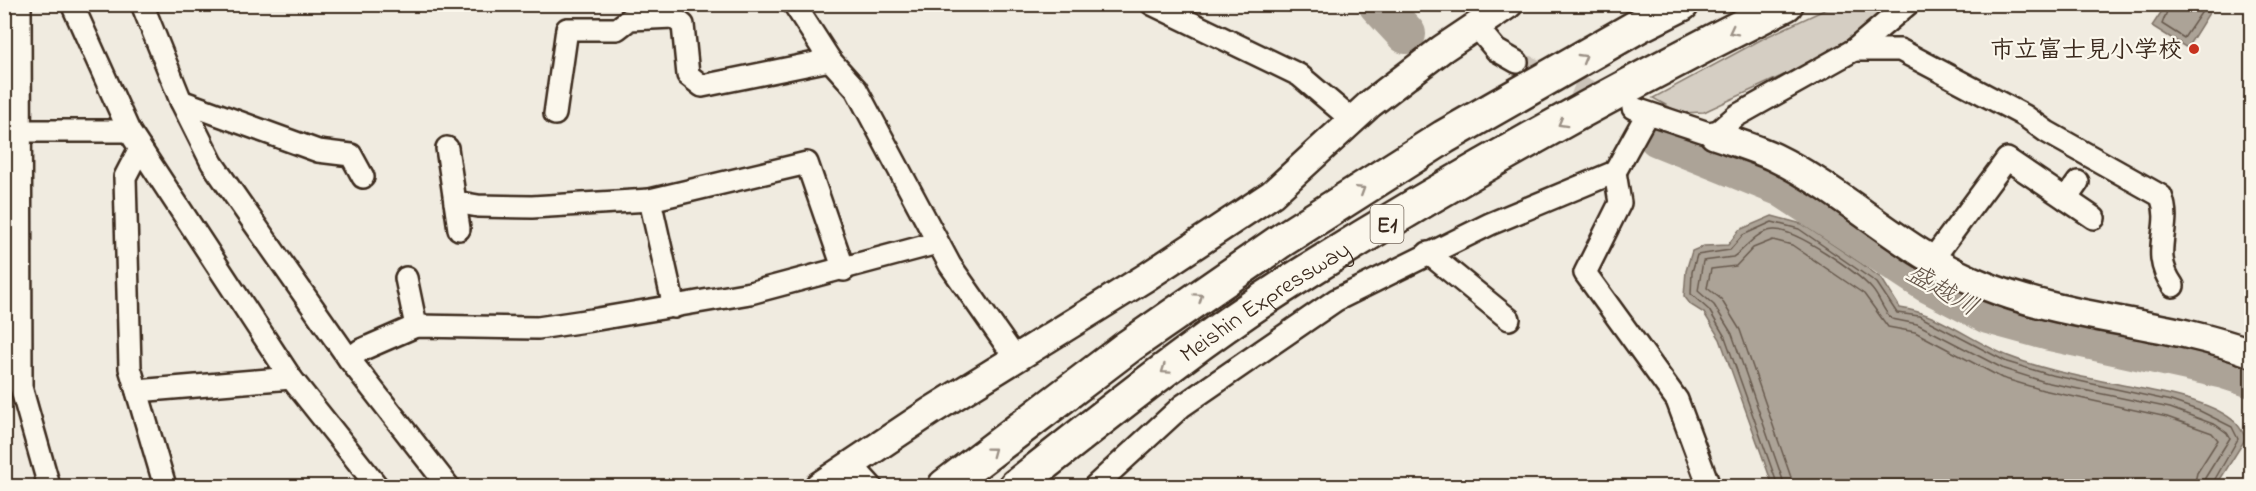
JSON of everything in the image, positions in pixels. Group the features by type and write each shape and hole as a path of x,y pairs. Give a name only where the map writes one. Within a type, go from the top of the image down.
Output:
{"highway":[{"name":"Meishin Expressway","path":"945,486 1129,346 1282,240 1444,137 1682,4"},
{"name":"Meishin Expressway","path":"1016,486 1152,380 1305,273 1657,69 1786,4"}],"street":[{"path":"20,4 12,131 21,387 49,486"},
{"path":"72,4 135,139 291,378 377,486"},
{"path":"142,4 180,101 212,163 349,359 448,486"},
{"path":"794,4 830,60 856,89 937,243 1016,359"},
{"path":"1152,4 1299,75 1352,120"},
{"path":"819,486 1272,194 1352,120 1442,49 1509,4"},
{"path":"1714,135 1736,116 1854,50 1908,4"},
{"path":"555,114 567,29 617,29 630,19 673,17 683,25 688,75 702,86 830,60"},
{"path":"1476,26 1496,50 1517,62"},
{"path":"1854,50 1900,50 2025,116 2047,132 2161,196 2166,207 2160,255 2163,272 2172,286"},
{"path":"180,101 318,151 351,155 363,177"},
{"path":"1708,486 1677,400 1585,273 1620,203 1615,172 1640,111 1774,157 1817,182 1932,260 1982,285 2023,299 2194,336 2252,353"},
{"path":"12,131 135,139"},
{"path":"135,139 125,177 130,368 165,486"},
{"path":"447,148 459,229"},
{"path":"1932,260 2007,159 2072,190 2094,218"},
{"path":"455,202 478,206 532,207 650,200 807,163 844,270"},
{"path":"1095,486 1182,406 1336,300 1428,253 1615,172"},
{"path":"650,200 674,307"},
{"path":"349,359 361,350 417,326 538,328 674,307 750,293 844,270 937,243"},
{"path":"1428,253 1509,319"},
{"path":"406,278 417,326"},
{"path":"137,391 291,378"},
{"path":"851,464 871,486"}],"shaded area":[{"path":"1835,5 1886,5 1850,38 1827,52 1776,79 1704,112 1680,113 1653,98 1766,37"}],"water":[{"path":"2166,5 2214,5 2187,48 2152,26"},
{"path":"1772,216 1802,224 1862,264 1882,279 1900,308 1942,321 1994,350 2037,366 2200,403 2226,415 2246,438 2216,486 1773,486 1720,339 1704,313 1691,305 1684,296 1686,271 1692,251 1704,246 1728,245 1739,230"}],"waterway":[{"name":"盛越川","path":"1378,4 1406,34"},
{"name":"盛越川","path":"1658,137 1782,187 1928,283 1988,314 2050,331 2224,369 2252,378"}],"tunnel":[{"path":"1517,62 1613,100"}],"place":[{"name":"市立富士見小学校","path":"2194,49"}]}
